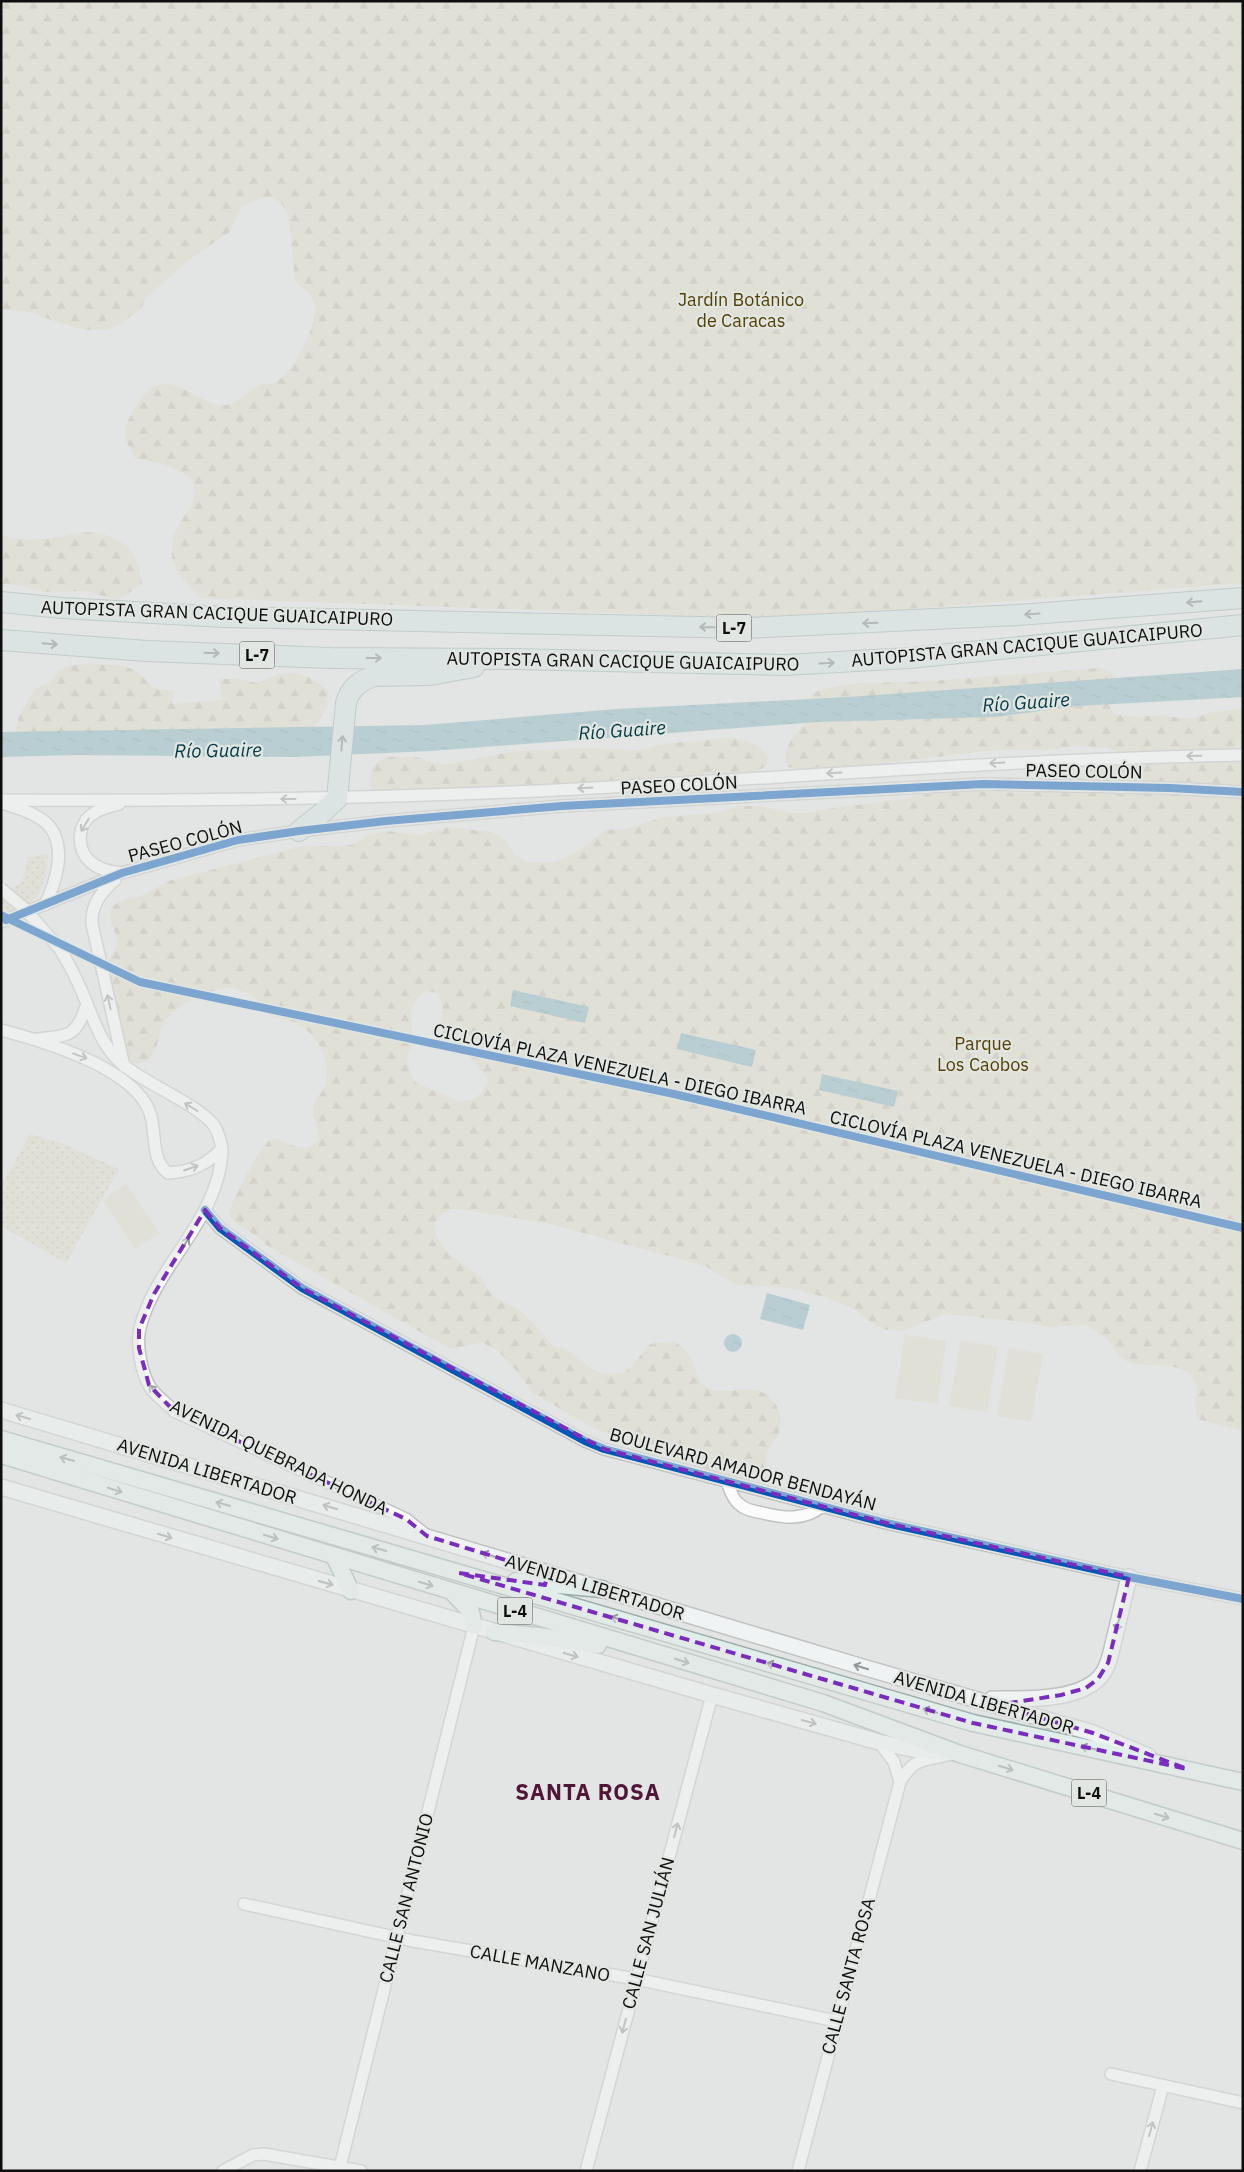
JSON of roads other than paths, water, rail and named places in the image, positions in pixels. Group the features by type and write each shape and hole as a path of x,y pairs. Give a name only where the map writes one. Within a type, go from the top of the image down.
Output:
{"highway":[{"name":"AUTOPISTA GRAN CACIQUE GUAICAIPURO","path":"1,602 62,608 225,617 746,628 1018,615 1243,598"},
{"name":"AUTOPISTA GRAN CACIQUE GUAICAIPURO","path":"1,640 147,651 330,658 794,664 909,658 1242,625"},
{"path":"299,831 323,812 338,791 346,703 352,689 365,679 374,676 430,675 513,659"}],"main road":[{"name":"AVENIDA LIBERTADOR","path":"1,1410 1093,1733 1137,1752 1187,1769"},
{"name":"AVENIDA LIBERTADOR","path":"1,1440 972,1722 1212,1774"},
{"name":"L-4","path":"1,1455 823,1703 960,1754 1243,1841"},
{"name":"L-4","path":"1,1461 69,1475"},
{"name":"L-4","path":"1,1487 712,1696 879,1742 917,1750 960,1754"},
{"path":"334,1556 351,1590"},
{"name":"L-4","path":"459,1573 541,1584 602,1589"},
{"path":"975,1699 1047,1697 1086,1688 1098,1680 1108,1663 1129,1577"},
{"path":"453,1592 471,1612 474,1626"},
{"name":"L-4","path":"494,1632 539,1636 654,1653"},
{"name":"L-4","path":"1212,1774 1243,1773"},
{"name":"L-4","path":"1212,1774 1243,1782"},
{"path":"1218,1833 1243,1833"}],"street":[{"name":"PASEO COLÓN","path":"1,801 143,800 338,791 574,789 1020,762 1243,755"},
{"name":"PASEO COLÓN","path":"1,922 45,906 122,873 238,840 299,831 562,806 984,784 1170,788 1243,792"},
{"path":"122,873 99,868 91,863 82,850 80,832 86,820 95,812 143,800"},
{"path":"1,801 30,812 50,827 54,836 58,848 57,867 52,889 45,906"},
{"name":"PASEO COLÓN","path":"122,873 99,896 92,915 104,980 124,1066"},
{"path":"1,889 24,908 60,950 78,982 106,1046 124,1066"},
{"path":"34,1040 72,1032 82,1018 87,1004"},
{"path":"1,1030 92,1060 113,1072 137,1093 150,1112 158,1162 168,1173 183,1171 204,1163 215,1157 222,1148"},
{"name":"AVENIDA QUEBRADA HONDA","path":"124,1066 202,1114 213,1124 222,1148 219,1177 205,1210 154,1294 140,1329 139,1348 144,1373 149,1386 174,1411 406,1519 427,1536"},
{"name":"BOULEVARD AMADOR BENDAYÁN","path":"205,1210 220,1228 302,1288 585,1441 621,1454 886,1523 1129,1577 1243,1599"},
{"path":"727,1482 733,1497 747,1510 784,1518 798,1518 814,1513 822,1506"},
{"name":"CALLE SAN ANTONIO","path":"340,2169 474,1626"},
{"name":"CALLE SAN JULIÁN","path":"586,2171 712,1696"},
{"path":"879,1742 894,1762 900,1782"},
{"name":"CALLE SANTA ROSA","path":"798,2171 900,1782 908,1768 917,1761 960,1754"},
{"name":"CALLE MANZANO","path":"244,1904 396,1936 636,1979 836,2021"},
{"path":"1111,2074 1243,2103"},
{"path":"1140,2171 1163,2086"},
{"path":"222,2171 253,2155 264,2154 340,2169 361,2171"}],"water":[{"name":"Río Guaire","path":"1243,669 1243,697 1077,706 995,717 818,722 431,751 294,757 77,755 1,757 1,732 425,725 617,709 848,697"},
{"path":"513,990 589,1007 585,1023 510,1006"},
{"path":"681,1033 756,1050 752,1067 677,1049"},
{"path":"822,1074 898,1091 894,1107 819,1090"},
{"path":"767,1293 810,1305 803,1330 760,1319"},
{"path":"733,1334 739,1337 742,1343 739,1349 733,1352 727,1349 724,1343 727,1337"}],"district":[{"name":"SANTA ROSA","path":"588,1791"}],"park label":[{"name":"Jardín Botánico de Caracas","path":"741,309"},
{"name":"Parque Los Caobos","path":"983,1053"}]}
